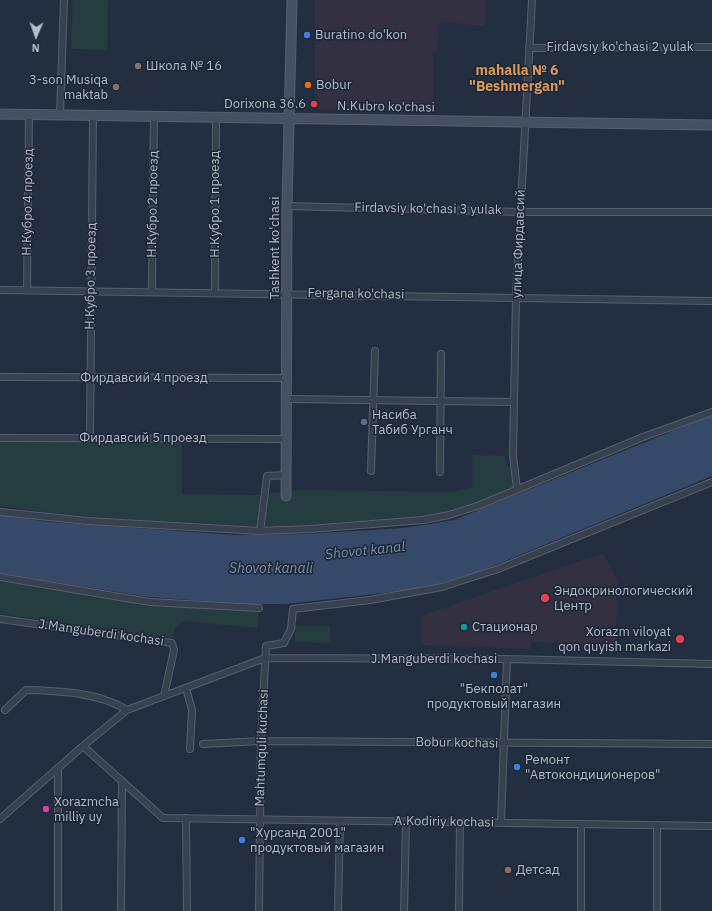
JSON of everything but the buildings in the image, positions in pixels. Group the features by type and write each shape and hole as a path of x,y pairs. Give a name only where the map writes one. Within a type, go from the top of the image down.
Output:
{"street":[{"path":"60,114 64,0"},
{"name":"Tashkent ko'chasi","path":"286,496 288,206 292,0"},
{"name":"улица Фирдавсий","path":"516,489 513,456 516,297 532,0"},
{"name":"Firdavsiy ko'chasi 2 yulak","path":"529,48 712,47"},
{"name":"N.Kubro ko'chasi","path":"0,114 216,116 525,123 712,125"},
{"name":"Н.Кубро 4 проезд","path":"27,290 29,114"},
{"name":"Н.Кубро 3 проезд","path":"90,438 93,115"},
{"name":"Н.Кубро 2 проезд","path":"152,292 154,116"},
{"name":"Н.Кубро 1 проезд","path":"215,292 216,116"},
{"name":"Firdavsiy ko'chasi 3 yulak","path":"288,206 520,212 712,212"},
{"name":"Fergana ko'chasi","path":"0,290 287,293 712,301"},
{"path":"370,471 375,351"},
{"path":"440,472 441,354"},
{"name":"Фирдавсий 4 проезд","path":"0,377 287,378"},
{"path":"287,399 514,402"},
{"path":"0,512 88,521 260,531 310,529 423,520 449,515 480,505 643,437 712,412"},
{"name":"Фирдавсий 5 проезд","path":"0,438 287,439"},
{"path":"260,531 267,476 287,476"},
{"path":"265,658 266,646 284,643 291,628 293,609 370,600 442,587 498,569 712,482"},
{"path":"0,577 150,602 259,608"},
{"name":"J.Manguberdi kochasi","path":"0,618 172,643 174,645 174,650 164,696"},
{"name":"J.Manguberdi kochasi","path":"0,818 83,746 128,710 265,658 507,659 712,664"},
{"name":"Mahtumquli kuchasi","path":"259,911 261,741 265,658"},
{"path":"501,823 507,659"},
{"path":"186,688 192,710 190,749"},
{"path":"5,710 26,690 71,693 113,701 128,710"},
{"name":"Bobur kochasi","path":"203,744 261,741 503,744 712,744"},
{"name":"A.Kodiriy kochasi","path":"83,746 163,818 712,826"},
{"path":"58,769 58,911"},
{"path":"121,911 122,781"},
{"path":"186,818 187,911"},
{"path":"338,911 340,821"},
{"path":"404,911 406,822"},
{"path":"459,911 460,822"},
{"path":"581,824 581,911"},
{"path":"657,825 657,911"}],"shaded area":[{"path":"315,0 486,0 485,26 440,22 437,53 433,52 433,111 318,110 318,98 315,97"},
{"name":"Эндокринологический Центр","path":"603,553 617,580 616,649 592,648 591,644 531,642 532,649 422,645 421,616"}],"green space":[{"path":"73,0 108,0 107,50 71,49"},
{"path":"0,442 182,443 182,494 258,495 301,490 452,492 473,487 473,455 505,456 507,466 511,466 513,487 483,500 446,512 419,517 309,527 253,527 75,516 0,506"},
{"path":"0,581 155,606 258,611 257,628 184,621 175,627 172,638 0,614"},
{"path":"295,626 330,626 330,643 295,642"}],"water":[{"name":"Shovot kanali","path":"712,415 712,476 476,573 419,589 286,604 250,604 148,597 0,573 0,515 49,522 235,535 305,534 404,528 454,520"}],"place":[{"name":"Buratino do'kon","path":"307,35"},
{"name":"Школа № 16","path":"138,66"},
{"name":"Bobur","path":"308,85"},
{"name":"3-son Musiqa maktab","path":"116,87"},
{"name":"Dorixona 36.6","path":"314,104"},
{"name":"Насиба Табиб Урганч","path":"364,422"},
{"name":"Эндокринологический Центр","path":"545,598"},
{"name":"Стационар","path":"464,627"},
{"name":"Xorazm viloyat qon quyish markazi","path":"680,639"},
{"name":"\"Бекполат\" продуктовый магазин","path":"494,675"},
{"name":"Ремонт \"Автокондиционеров\"","path":"517,767"},
{"name":"Xorazmcha milliy uy","path":"46,809"},
{"name":"\"Хурсанд 2001\" продуктовый магазин","path":"242,840"},
{"name":"Детсад","path":"508,870"}],"district":[{"name":"mahalla № 6 \"Beshmergan\"","path":"517,80"}],"water label":[{"name":"Shovot kanal","path":"365,551"}]}
